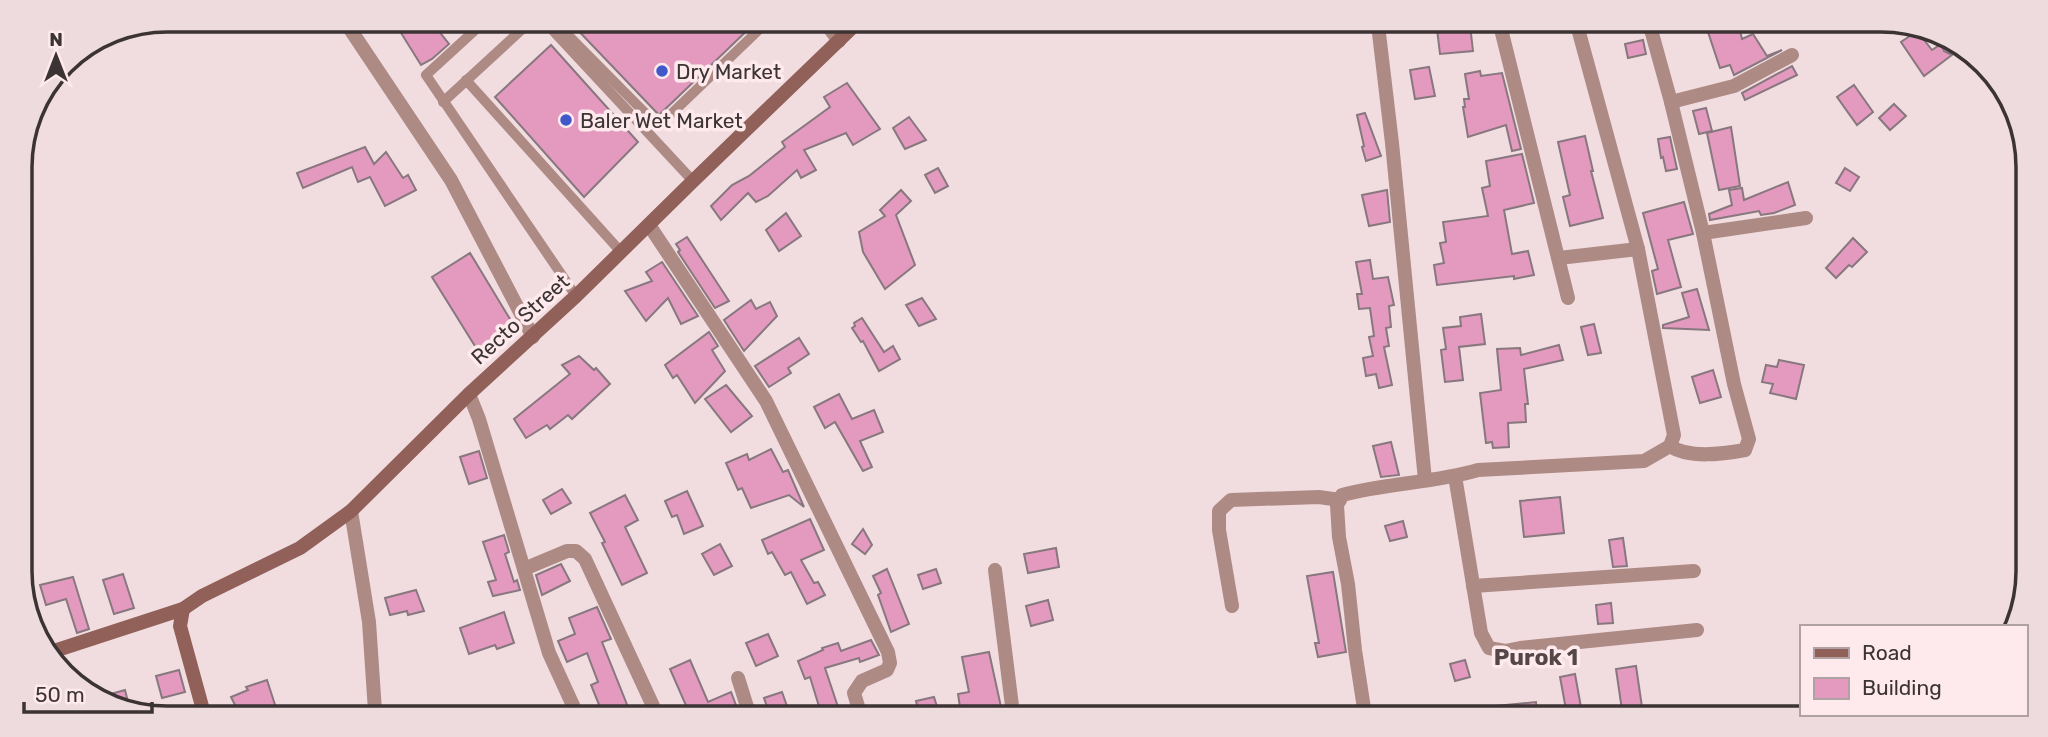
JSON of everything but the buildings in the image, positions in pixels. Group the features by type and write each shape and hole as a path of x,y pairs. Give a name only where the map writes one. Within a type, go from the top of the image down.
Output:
{"street":[{"path":"352,32 451,180 533,337"},
{"path":"832,32 839,41"},
{"name":"Recto Street","path":"57,650 183,609 202,596 300,548 351,511 469,394 576,296 848,32"},
{"path":"1379,32 1425,480"},
{"path":"1502,32 1568,298"},
{"path":"1364,705 1348,584 1339,537 1337,505 1342,495 1369,488 1455,477 1478,470 1644,461 1670,446 1674,435 1638,248 1579,32"},
{"path":"1652,32 1703,233 1731,371 1749,439 1745,450 1725,454 1678,452 1670,446"},
{"path":"1671,102 1734,86 1792,55"},
{"path":"1703,233 1806,218"},
{"path":"649,225 766,401 888,652 890,663 887,670 862,681 854,693 858,706"},
{"path":"1559,258 1638,248"},
{"path":"469,394 479,419 549,653 573,706"},
{"path":"1455,477 1481,633 1489,648 1505,651 1697,630"},
{"path":"1231,606 1219,530 1219,511 1231,500 1340,500"},
{"path":"351,511 369,622 375,706"},
{"path":"524,569 567,551 576,551 585,559 653,706"},
{"path":"995,570 1012,706"},
{"path":"1473,586 1694,571"},
{"path":"183,609 180,626 202,706"},
{"path":"738,678 747,706"}],"lane":[{"path":"473,32 426,75 576,296"},
{"path":"443,102 519,32"},
{"path":"554,32 693,181"},
{"path":"565,32 655,123 662,123 757,32"},
{"path":"466,80 621,253"}],"place":[{"name":"Dry Market","path":"662,71"},
{"name":"Baler Wet Market","path":"566,120"}],"district":[{"name":"Purok 1","path":"1536,657"}]}
